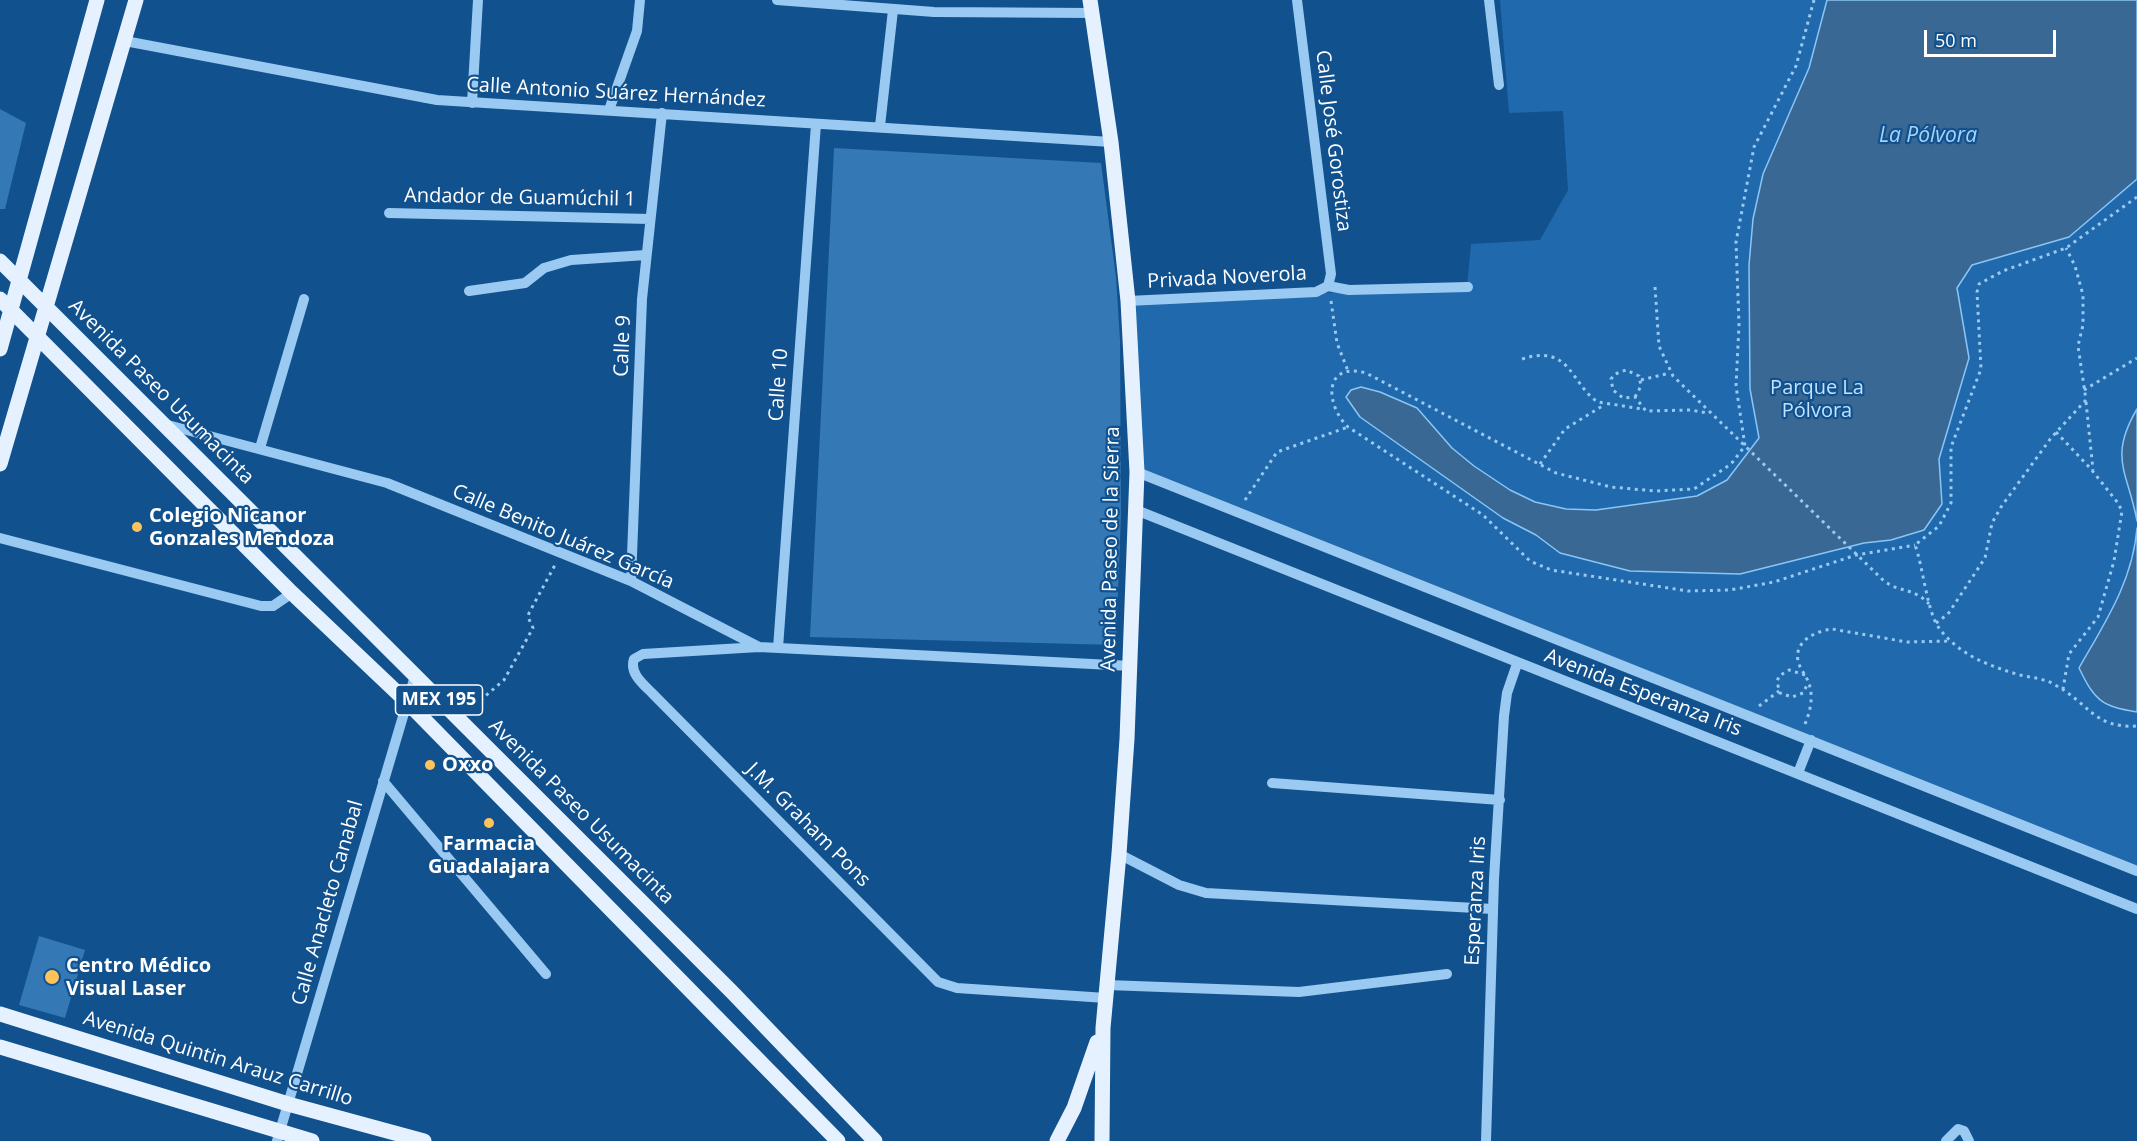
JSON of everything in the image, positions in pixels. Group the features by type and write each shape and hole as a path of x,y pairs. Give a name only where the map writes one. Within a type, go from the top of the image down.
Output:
{"main road":[{"path":"0,349 97,0"},
{"path":"0,464 136,0"},
{"name":"Avenida Paseo de la Sierra","path":"1091,6 1111,142 1128,302 1137,472 1131,666 1119,854 1102,1028 1101,1141"},
{"name":"Avenida Paseo Usumacinta","path":"0,261 732,992 875,1141"},
{"name":"MEX 195","path":"0,299 292,593 406,701 838,1141"},
{"name":"Avenida Quintin Arauz Carrillo","path":"0,1014 288,1104 424,1141"},
{"name":"Avenida Paseo de la Sierra","path":"1057,1141 1074,1108 1102,1028"},
{"path":"0,1047 278,1137 312,1141"},
{"path":"1048,1141 1065,1125"}],"street":[{"path":"472,103 478,0"},
{"path":"609,110 637,31 640,0"},
{"path":"777,0 893,10 986,14 1091,6"},
{"name":"Calle José Gorostiza","path":"1297,0 1331,274 1328,286"},
{"path":"1489,0 1499,85"},
{"path":"880,126 893,10"},
{"name":"Calle Antonio Suárez Hernández","path":"124,41 404,94 472,103 880,126 1111,142"},
{"name":"Calle 9","path":"631,581 646,255 662,113"},
{"name":"Calle 10","path":"778,648 816,124"},
{"name":"Andador de Guamúchil 1","path":"389,213 650,219"},
{"path":"469,291 525,282 544,268 571,260 646,255"},
{"path":"1328,286 1348,290 1468,287"},
{"name":"Privada Noverola","path":"1128,302 1316,292 1328,286"},
{"path":"260,448 304,299"},
{"name":"Calle Benito Juárez García","path":"162,423 387,483 631,581 759,647 1131,666"},
{"name":"Avenida Esperanza Iris","path":"1137,472 2137,871"},
{"name":"Avenida Esperanza Iris","path":"1136,510 1517,664 1798,773 2137,909"},
{"path":"0,538 261,606 273,606 292,593"},
{"name":"J.M. Graham Pons","path":"759,647 643,654 634,659 633,668 639,680 651,693 938,982 963,988 1107,992"},
{"name":"Esperanza Iris","path":"1486,1141 1493,909 1506,699 1517,664"},
{"name":"Calle Anacleto Canabal","path":"278,1137 415,676"},
{"path":"1798,773 1805,738"},
{"path":"383,781 546,974"},
{"path":"1272,783 1500,800"},
{"path":"1119,854 1179,885 1206,892 1493,909"},
{"path":"1107,992 1299,993 1447,974"},
{"path":"1946,1141 1958,1129 1964,1131 1970,1141"}],"path":[{"path":"1746,447 1736,386 1739,325 1736,242 1754,147 1796,66 1814,0"},
{"path":"1746,447 1731,464 1703,485 1690,490 1642,491 1567,478 1375,377 1358,371 1348,371 1336,380 1331,395 1335,409 1348,427 1483,515 1530,561 1551,570 1688,591 1714,591 1774,582 1855,554 1916,544 1940,526 1951,503 1951,447 1982,365 1977,292 1979,284 2003,271 2066,248 2137,197"},
{"path":"2066,248 2075,266 2083,295 2083,325 2078,346 2093,472"},
{"path":"1328,286 1337,343 1348,371"},
{"path":"1655,287 1659,346 1670,373 1855,554 1892,587 1915,592 1929,604"},
{"path":"1522,358 1542,355 1560,362 1575,374 1594,400 1606,404 1623,404 1646,411 1691,410 1709,413"},
{"path":"2084,390 2137,358"},
{"path":"1626,370 1636,374 1641,380 1640,390 1635,397 1619,396 1613,390 1611,379 1615,374 1626,370"},
{"path":"1641,380 1670,373"},
{"path":"1635,397 1646,411"},
{"path":"1936,623 1948,614 1989,550 1992,523 2001,507 2056,432 2086,400"},
{"path":"1539,465 1565,429 1606,404"},
{"path":"1237,512 1276,452 1348,427"},
{"path":"2056,432 2118,503 2122,515 2114,561 2098,617 2069,654 2063,690"},
{"path":"1916,544 1929,604 1936,623 1952,641 1978,661 2047,681 2063,690 2102,721 2111,725 2137,726"},
{"path":"459,719 507,675 533,628 528,617 562,552"},
{"path":"1805,738 1811,703 1807,676 1798,660 1799,652 1802,643 1821,630 1848,631 1906,642 1952,641"},
{"path":"1807,676 1794,670 1783,673 1777,682 1779,691 1786,697 1798,696 1807,689 1808,681"},
{"path":"1747,715 1779,691"}],"green space":[{"name":"Parque La Pólvora","path":"1500,0 2137,0 2137,871 1137,472 1128,301 1467,287 1471,244 1540,240 1568,190 1563,111 1509,113"}],"water":[{"name":"La Pólvora","path":"1827,0 2137,0 2137,179 2069,237 1972,265 1957,288 1969,358 1939,459 1942,504 1924,530 1891,540 1864,543 1740,574 1630,571 1560,553 1536,535 1503,518 1360,417 1346,397 1351,390 1361,387 1380,392 1417,408 1452,448 1474,466 1510,490 1535,502 1566,509 1596,510 1697,496 1727,480 1759,438 1750,389 1749,265 1753,219 1763,174 1809,68"},
{"path":"2137,409 2137,521 2125,477 2122,453 2128,426"},
{"path":"2137,528 2137,712 2115,707 2100,700 2079,668 2116,601 2130,566"}],"building":[{"path":"0,109 26,123 5,209 0,209"},
{"path":"834,148 1101,163 1116,277 1120,340 1121,514 1116,645 810,637"},
{"name":"Centro Médico Visual Laser","path":"39,936 85,950 65,1018 19,1005"}],"place":[{"name":"Colegio Nicanor Gonzales Mendoza","path":"137,527"},
{"name":"Oxxo","path":"430,765"},
{"name":"Farmacia Guadalajara","path":"489,823"},
{"name":"Centro Médico Visual Laser","path":"52,977"}]}
